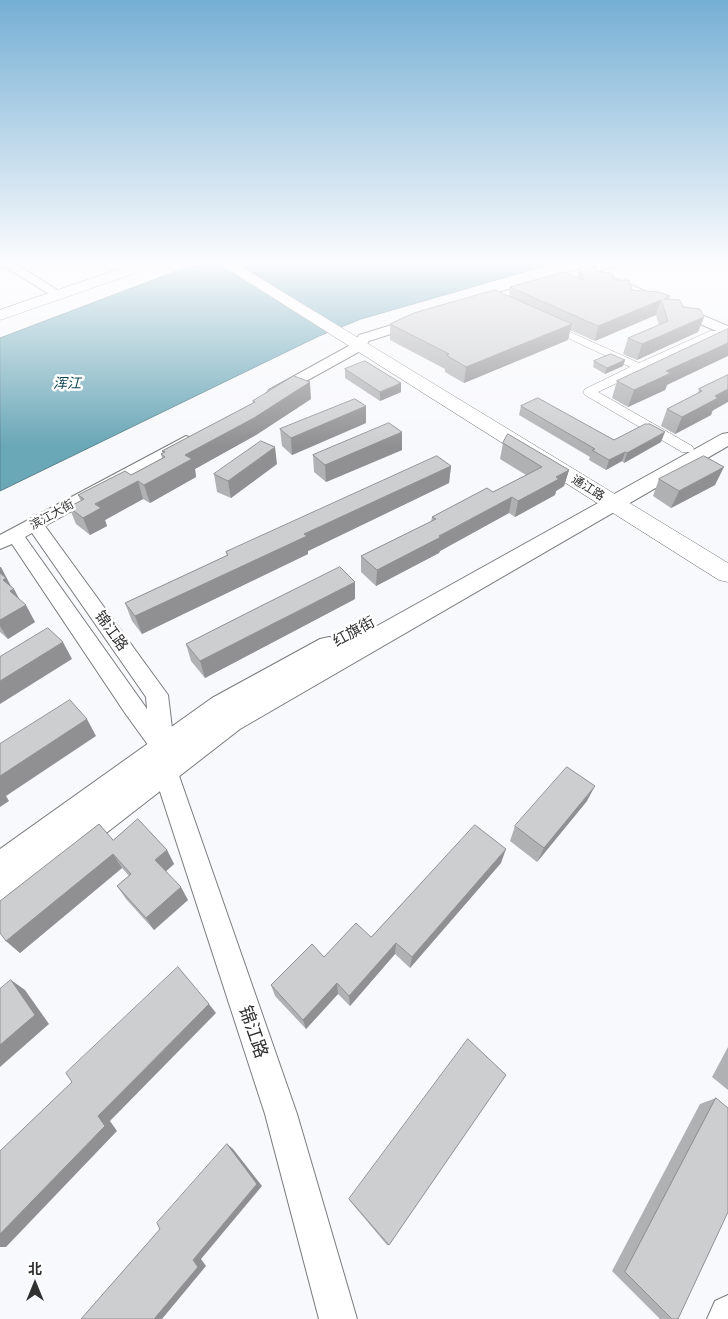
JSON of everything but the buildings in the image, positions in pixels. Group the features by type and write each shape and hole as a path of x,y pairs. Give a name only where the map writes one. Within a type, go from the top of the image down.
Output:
{"main road":[{"path":"328,323 356,339"},
{"path":"330,323 356,339"},
{"path":"701,323 721,332"},
{"name":"通江路","path":"356,339 612,497 728,574"},
{"path":"0,868 164,759 612,497 687,449 728,426"},
{"path":"612,497 728,438"},
{"name":"通江路","path":"612,497 728,561"},
{"path":"0,896 164,759"}],"street":[{"path":"260,400 356,339 412,323"},
{"path":"543,323 639,367"},
{"path":"687,449 589,392 639,367 721,332"},
{"name":"滨江大街","path":"8,539 200,434"},
{"name":"锦江路","path":"35,525 157,695 164,759 281,1114 338,1319"},
{"name":"锦江路","path":"8,539 133,707 164,759"},
{"path":"726,1319 728,1314"}],"water":[{"name":"浑江","path":"41,323 352,323 319,336 0,491 0,338"}]}
